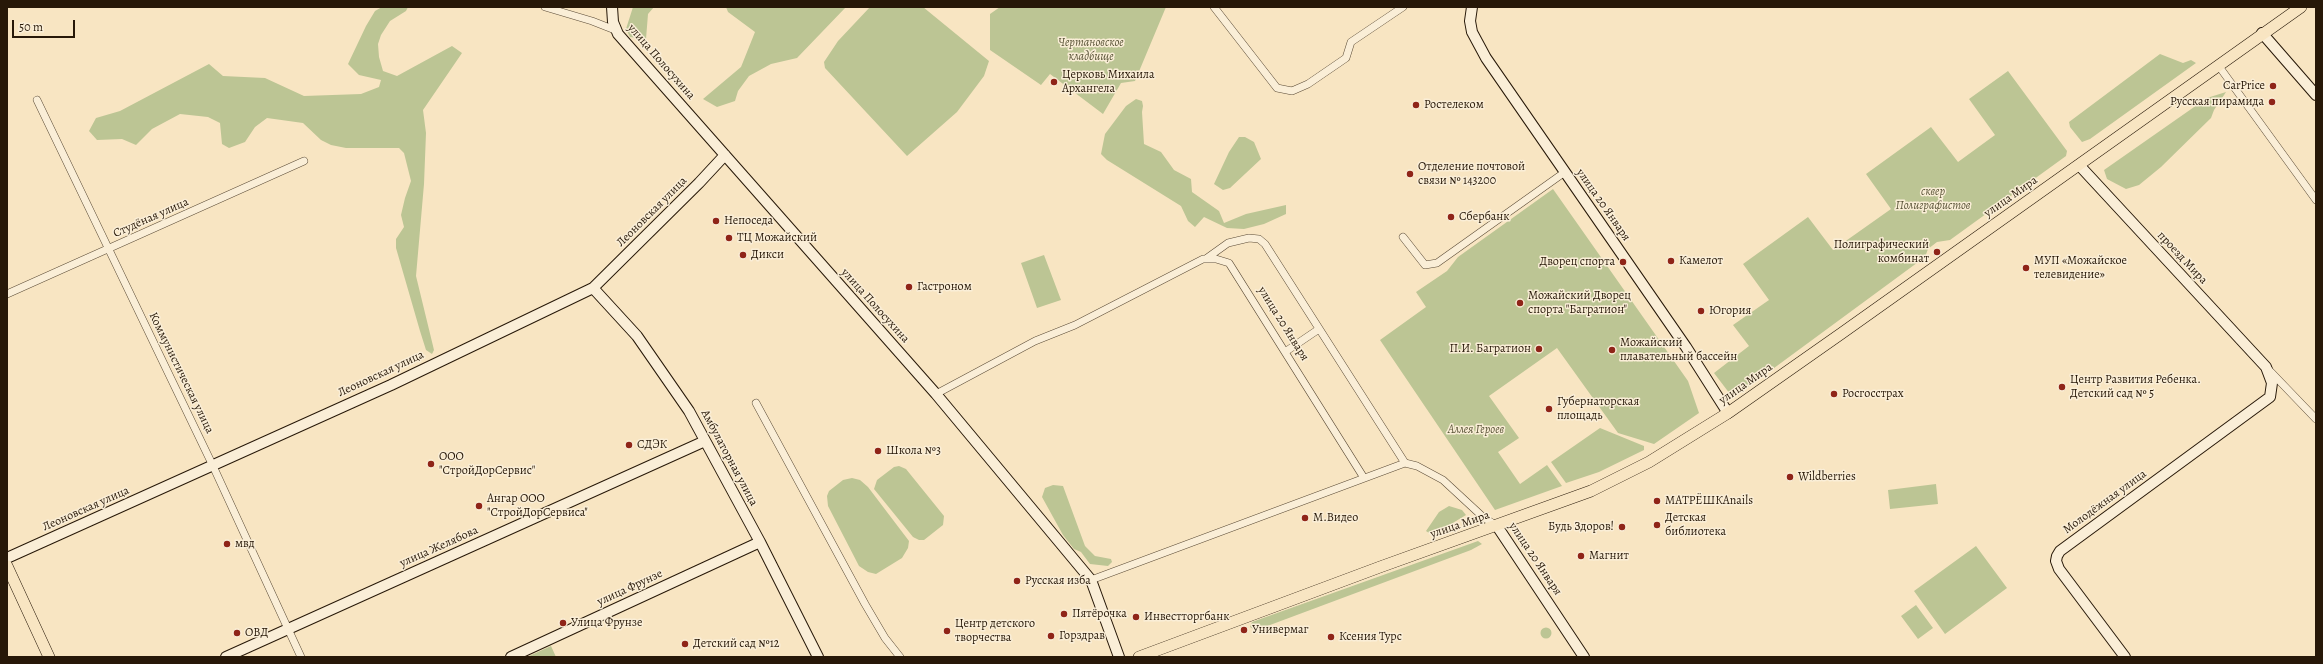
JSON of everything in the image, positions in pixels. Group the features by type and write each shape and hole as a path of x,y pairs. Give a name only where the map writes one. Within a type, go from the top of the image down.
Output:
{"main road":[{"name":"улица Мира","path":"1139,657 1156,654 1380,567 1497,526 1612,482 1669,451 1728,413 2079,165 2262,33 2301,7"},
{"path":"7,566 48,657"}],"street":[{"name":"улица Полосухина","path":"545,7 567,10 616,30 936,394 1091,580 1119,657"},
{"path":"612,7 616,30"},
{"path":"1214,7 1278,88 1292,91 1308,84 1346,58 1351,42 1403,7"},
{"name":"улица 20 Января","path":"1472,7 1471,24 1477,43 1682,342 1728,413"},
{"path":"2262,33 2316,95"},
{"path":"2218,65 2316,200"},
{"name":"Коммунистическая улица","path":"37,100 213,466 301,657"},
{"name":"Леоновская улица","path":"7,558 213,466 391,384 593,288 699,183 725,154"},
{"name":"Студёная улица","path":"7,294 304,161"},
{"name":"проезд Мира","path":"2079,165 2266,368 2316,418"},
{"path":"1403,238 1425,265 1436,263 1565,172"},
{"path":"936,394 1035,342 1075,325 1207,258 1228,243 1250,238 1259,239 1265,244 1405,463 1267,513 1091,580"},
{"name":"улица 20 Января","path":"1207,258 1229,263 1364,478"},
{"name":"Амбулаторная улица","path":"593,288 637,336 689,411 760,542 818,657"},
{"path":"1285,352 1320,329"},
{"name":"проезд Мира","path":"2266,368 2272,383 2270,397"},
{"name":"Молодёжная улица","path":"2125,657 2059,569 2056,561 2057,556 2060,551 2270,397"},
{"path":"756,403 865,604 885,638 900,657"},
{"name":"улица Желябова","path":"226,657 706,440"},
{"name":"улица 20 Января","path":"1405,463 1422,468 1443,480 1483,517 1497,526 1584,657"},
{"name":"улица Фрунзе","path":"511,657 760,542"}],"green space":[{"path":"382,7 408,7 406,11 390,21 381,35 378,44 379,57 383,71 397,76 452,46 462,53 423,110 426,133 424,184 416,276 434,350 432,354 426,350 396,248 396,239 404,227 401,215 411,181 404,153 399,148 346,148 331,145 321,140 303,123 267,118 255,127 245,142 229,148 222,144 220,123 208,117 180,114 152,129 136,145 122,139 97,140 89,131 96,118 120,111 209,64 223,76 265,78 304,96 361,94 379,87 381,80 359,75 348,64 366,26 375,11"},
{"path":"633,7 654,7 648,14 646,39 630,37 626,29"},
{"path":"726,7 846,7 797,58 771,64 749,76 738,91 735,101 717,107 703,99 741,67 755,32 728,12"},
{"path":"870,7 923,7 989,61 984,76 957,112 907,156 825,68 824,62 838,41"},
{"name":"Чертановское кладбище","path":"1000,7 1166,7 1135,81 1121,83 1103,114 1050,74 1041,85 990,50 990,14"},
{"path":"2160,54 2183,63 2191,60 2196,63 2090,139 2082,142 2070,127 2069,122"},
{"name":"сквер Полиграфистов","path":"2008,71 2067,151 2066,156 1950,240 1937,242 1928,249 1925,257 1736,396 1730,394 1714,373 1749,346 1733,325 1769,300 1743,264 1808,217 1833,250 1891,209 1866,174 1931,127 1958,162 1995,135 1969,99"},
{"path":"2226,92 2214,110 2211,118 2161,167 2139,185 2126,189 2107,179 2104,170 2207,98"},
{"path":"1136,99 1142,101 1143,106 1144,144 1161,152 1174,170 1191,179 1192,192 1219,211 1224,223 1246,214 1286,205 1286,214 1264,224 1244,229 1227,228 1204,217 1195,227 1188,221 1181,206 1107,160 1101,154 1105,134 1126,106"},
{"path":"1239,137 1245,137 1254,142 1261,159 1230,188 1223,190 1214,184 1229,152"},
{"name":"Аллея Героев","path":"1553,189 1688,381 1699,413 1654,444 1618,433 1557,348 1489,396 1519,438 1498,452 1520,484 1547,465 1562,486 1495,510 1380,340 1426,307 1416,292 1447,271 1458,257"},
{"path":"1044,255 1061,300 1037,308 1021,263"},
{"path":"1600,428 1644,446 1644,450 1599,472 1566,483 1551,462"},
{"path":"899,466 906,469 944,516 943,525 924,540 919,540 913,537 874,489 877,480 894,467"},
{"path":"852,478 860,480 868,487 909,541 908,548 902,558 876,574 868,572 859,566 828,506 827,496 829,491 843,480"},
{"path":"1936,484 1938,504 1890,509 1888,490"},
{"path":"1053,485 1063,486 1085,546 1095,556 1111,559 1112,562 1108,566 1090,564 1081,552 1074,549 1063,535 1042,497 1045,488"},
{"path":"1449,506 1462,510 1466,515 1441,530 1429,533 1426,531 1439,512"},
{"path":"1478,541 1482,544 1471,550 1262,628 1253,629 1250,627 1252,622"},
{"path":"1976,546 2007,588 1945,634 1914,591"},
{"path":"1916,605 1933,628 1918,639 1901,616"},
{"path":"1546,627 1550,629 1552,633 1550,637 1546,639 1542,637 1540,633 1542,629"},
{"path":"551,646 556,657 527,657"}],"place":[{"name":"Церковь Михаила Архангела","path":"1054,82"},
{"name":"CarPrice","path":"2273,86"},
{"name":"Русская пирамида","path":"2272,102"},
{"name":"Ростелеком","path":"1416,105"},
{"name":"Отделение почтовой связи № 143200","path":"1410,174"},
{"name":"Сбербанк","path":"1451,217"},
{"name":"Непоседа","path":"716,221"},
{"name":"ТЦ Можайский","path":"729,238"},
{"name":"Полиграфический комбинат","path":"1937,252"},
{"name":"Дикси","path":"743,255"},
{"name":"Камелот","path":"1671,261"},
{"name":"Дворец спорта","path":"1623,262"},
{"name":"МУП «Можайское телевидение»","path":"2026,268"},
{"name":"Гастроном","path":"909,287"},
{"name":"Можайский Дворец спорта \"Багратион\"","path":"1520,303"},
{"name":"Югория","path":"1701,311"},
{"name":"П.И. Багратион","path":"1539,349"},
{"name":"Можайский плавательный бассейн","path":"1612,350"},
{"name":"Центр Развития Ребенка. Детский сад № 5","path":"2062,387"},
{"name":"Росгосстрах","path":"1834,394"},
{"name":"Губернаторская площадь","path":"1549,409"},
{"name":"СДЭК","path":"629,445"},
{"name":"Школа №3","path":"878,451"},
{"name":"ООО \"СтройДорСервис\"","path":"431,464"},
{"name":"Wildberries","path":"1790,477"},
{"name":"МAТРЁШКАnails","path":"1657,501"},
{"name":"Ангар ООО \"СтройДорСервиса\"","path":"479,506"},
{"name":"М.Видео","path":"1305,518"},
{"name":"Детская библиотека","path":"1657,525"},
{"name":"Будь Здоров!","path":"1622,527"},
{"name":"мвд","path":"227,544"},
{"name":"Магнит","path":"1581,556"},
{"name":"Русская изба","path":"1017,581"},
{"name":"Пятёрочка","path":"1064,614"},
{"name":"Инвестторгбанк","path":"1136,617"},
{"name":"Улица Фрунзе","path":"563,623"},
{"name":"Универмаг","path":"1244,630"},
{"name":"Центр детского творчества","path":"947,631"},
{"name":"ОВД","path":"237,633"},
{"name":"Горздрав","path":"1051,636"},
{"name":"Ксения Турс","path":"1331,637"},
{"name":"Детский сад №12","path":"685,644"}]}
